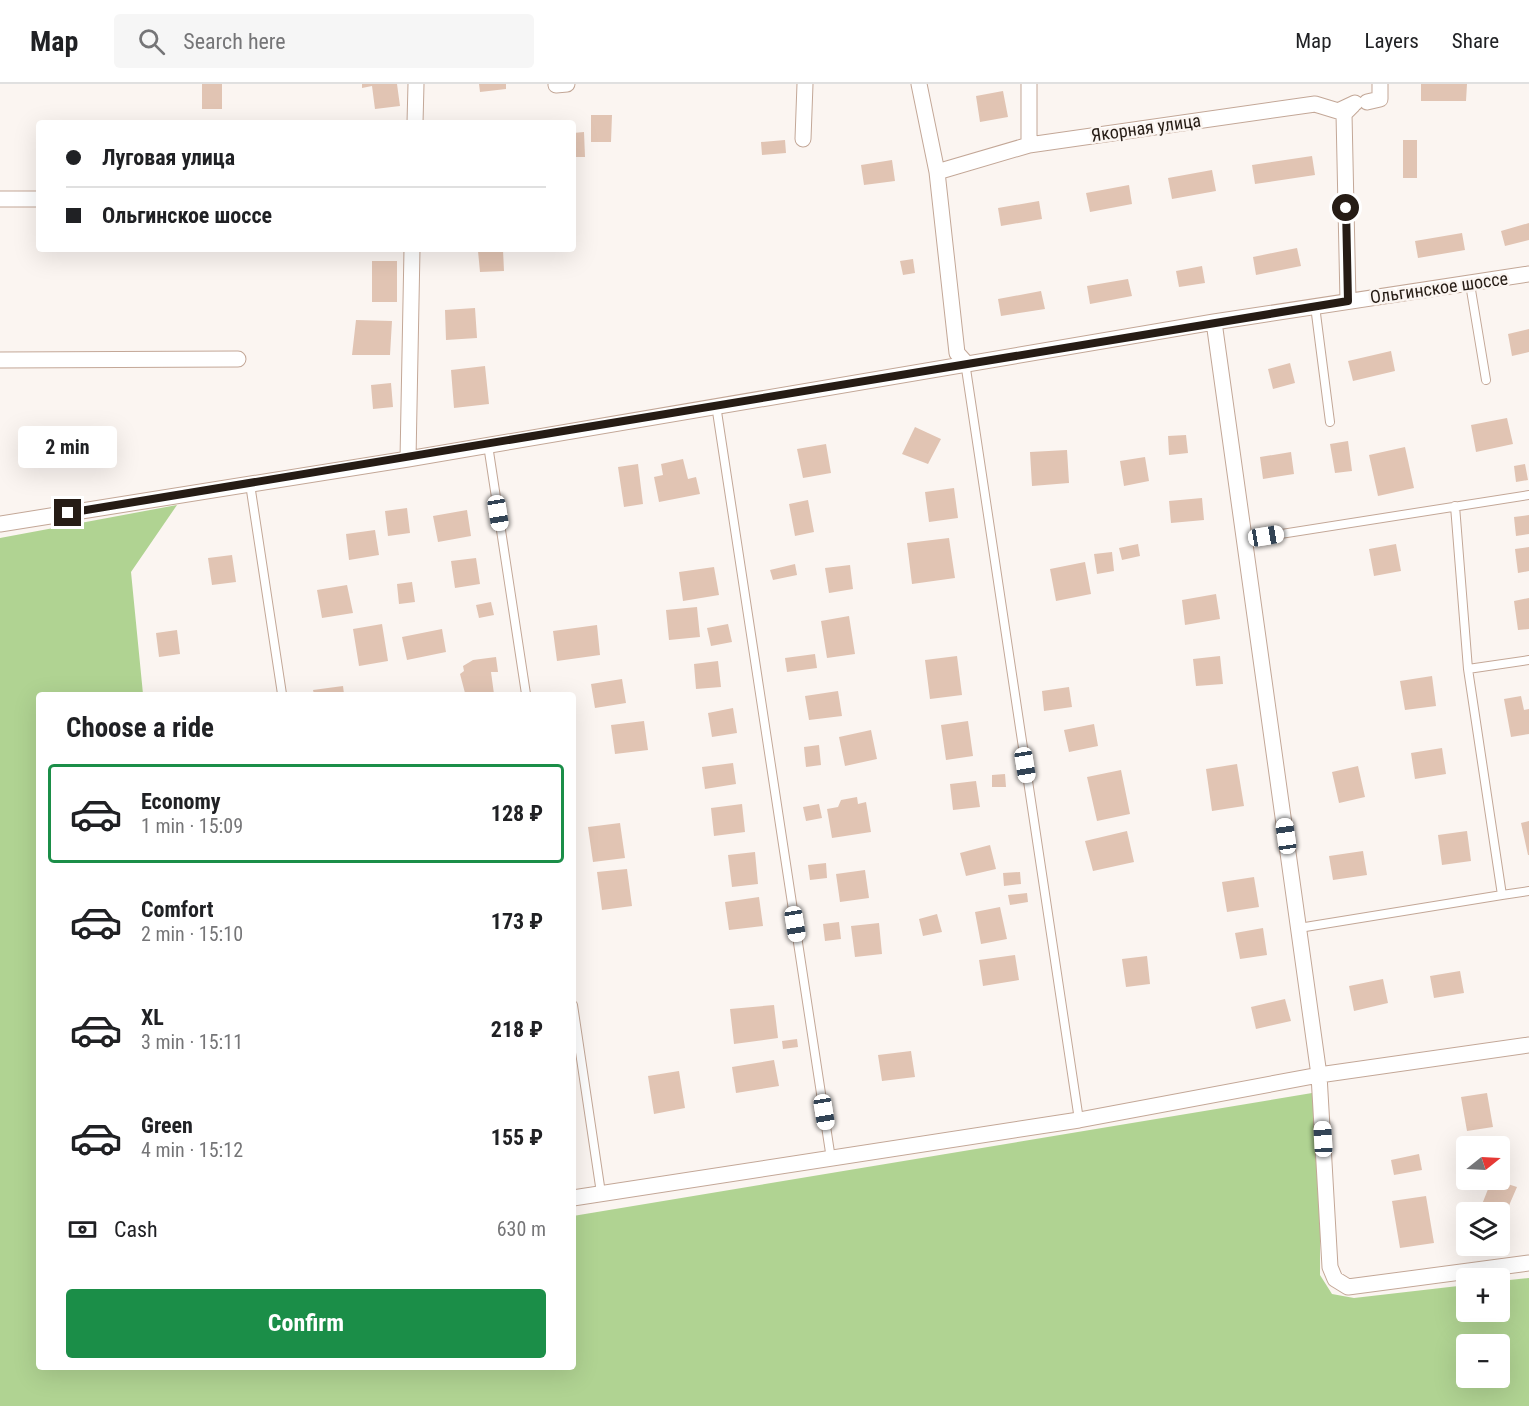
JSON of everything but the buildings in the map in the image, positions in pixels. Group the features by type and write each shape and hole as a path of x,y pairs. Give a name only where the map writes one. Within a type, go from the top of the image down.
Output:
{"street":[{"path":"415,120 416,84"},
{"path":"803,139 805,84"},
{"path":"919,84 937,172 957,352 965,362"},
{"path":"1029,84 1029,145"},
{"path":"1348,301 1344,114 1361,102 1380,99 1380,84"},
{"name":"Якорная улица","path":"937,172 1029,145 1315,104 1338,111 1361,102"},
{"path":"0,199 36,199"},
{"path":"408,459 412,252"},
{"name":"Ольгинское шоссе","path":"0,524 408,459 965,362 1529,274"},
{"path":"1214,322 1319,1075 1330,1267 1335,1279 1348,1287 1529,1263"},
{"path":"0,360 238,359"},
{"path":"576,1197 1079,1120 1319,1075 1529,1044"}],"lane":[{"path":"1470,284 1486,380"},
{"path":"1316,306 1330,422"},
{"path":"965,362 1079,1120"},
{"path":"716,405 831,1159"},
{"path":"488,445 526,692"},
{"path":"250,484 282,692"},
{"path":"1243,540 1529,495"},
{"path":"1455,506 1468,669 1502,895"},
{"path":"1468,669 1529,660"},
{"path":"1299,928 1529,891"},
{"path":"576,1024 602,1193"}],"green space":[{"path":"177,505 131,572 143,692 36,692 36,1370 576,1370 576,1216 1312,1093 1320,1105 1320,1275 1332,1294 1354,1298 1456,1286 1456,1322 1510,1322 1510,1280 1529,1278 1529,1406 0,1406 0,538"}],"route":[{"path":"68,513 408,459 1010,355 1348,301 1346,208"}]}
